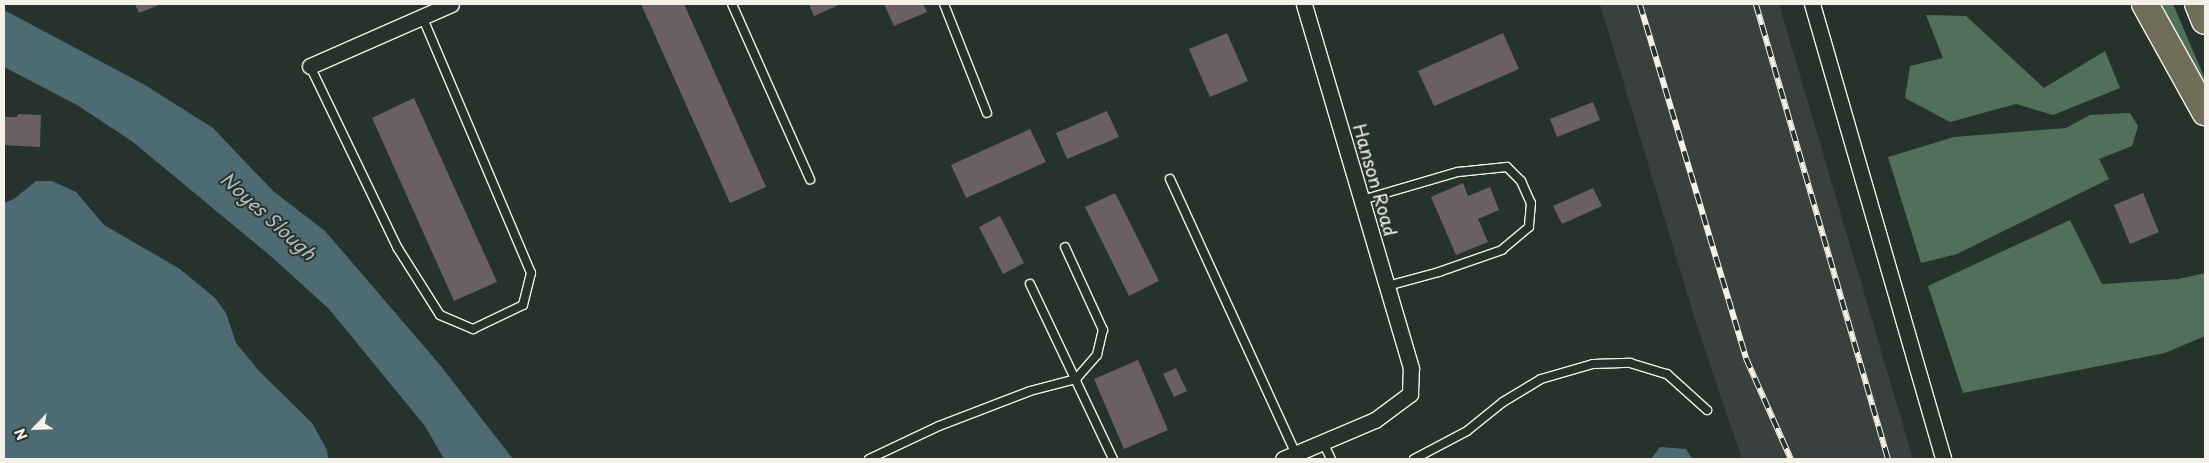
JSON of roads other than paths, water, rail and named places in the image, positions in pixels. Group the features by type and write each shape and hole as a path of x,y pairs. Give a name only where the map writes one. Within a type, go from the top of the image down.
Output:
{"highway":[{"path":"2145,4 2205,112"},
{"path":"2198,4 2205,21"}],"street":[{"path":"310,66 451,4"},
{"name":"Hanson Road","path":"1304,4 1411,368 1410,394 1375,420 1323,442"},
{"path":"1812,4 1943,459"},
{"path":"1290,456 1323,442"}],"lane":[{"path":"732,4 810,179"},
{"path":"944,4 987,113"},
{"path":"310,66 406,262 440,316 473,329 523,305 531,273 422,16"},
{"path":"1362,200 1458,172 1507,167 1521,181 1531,203 1529,227 1502,250 1439,272 1387,286"},
{"path":"1170,179 1290,456"},
{"path":"869,459 948,423 1030,391 1076,379 1097,355 1103,330 1065,247"},
{"path":"1030,284 1113,459"},
{"path":"1414,459 1467,431 1503,402 1541,379 1593,364 1630,363 1667,374 1707,410"},
{"path":"1323,442 1331,459"}],"water":[{"name":"Noyes Slough","path":"4,10 145,85 213,128 273,191 325,231 440,365 513,459 444,459 425,426 329,309 273,258 133,142 77,105 4,67"},
{"path":"36,181 52,181 76,192 104,225 180,269 215,298 226,313 236,343 259,371 312,423 327,450 328,459 4,459 4,203 14,199"},
{"path":"1660,447 1686,449 1692,459 1651,459"}],"railway":[{"path":"1640,4 1746,358 1791,459"},
{"path":"1756,4 1888,459"}]}
